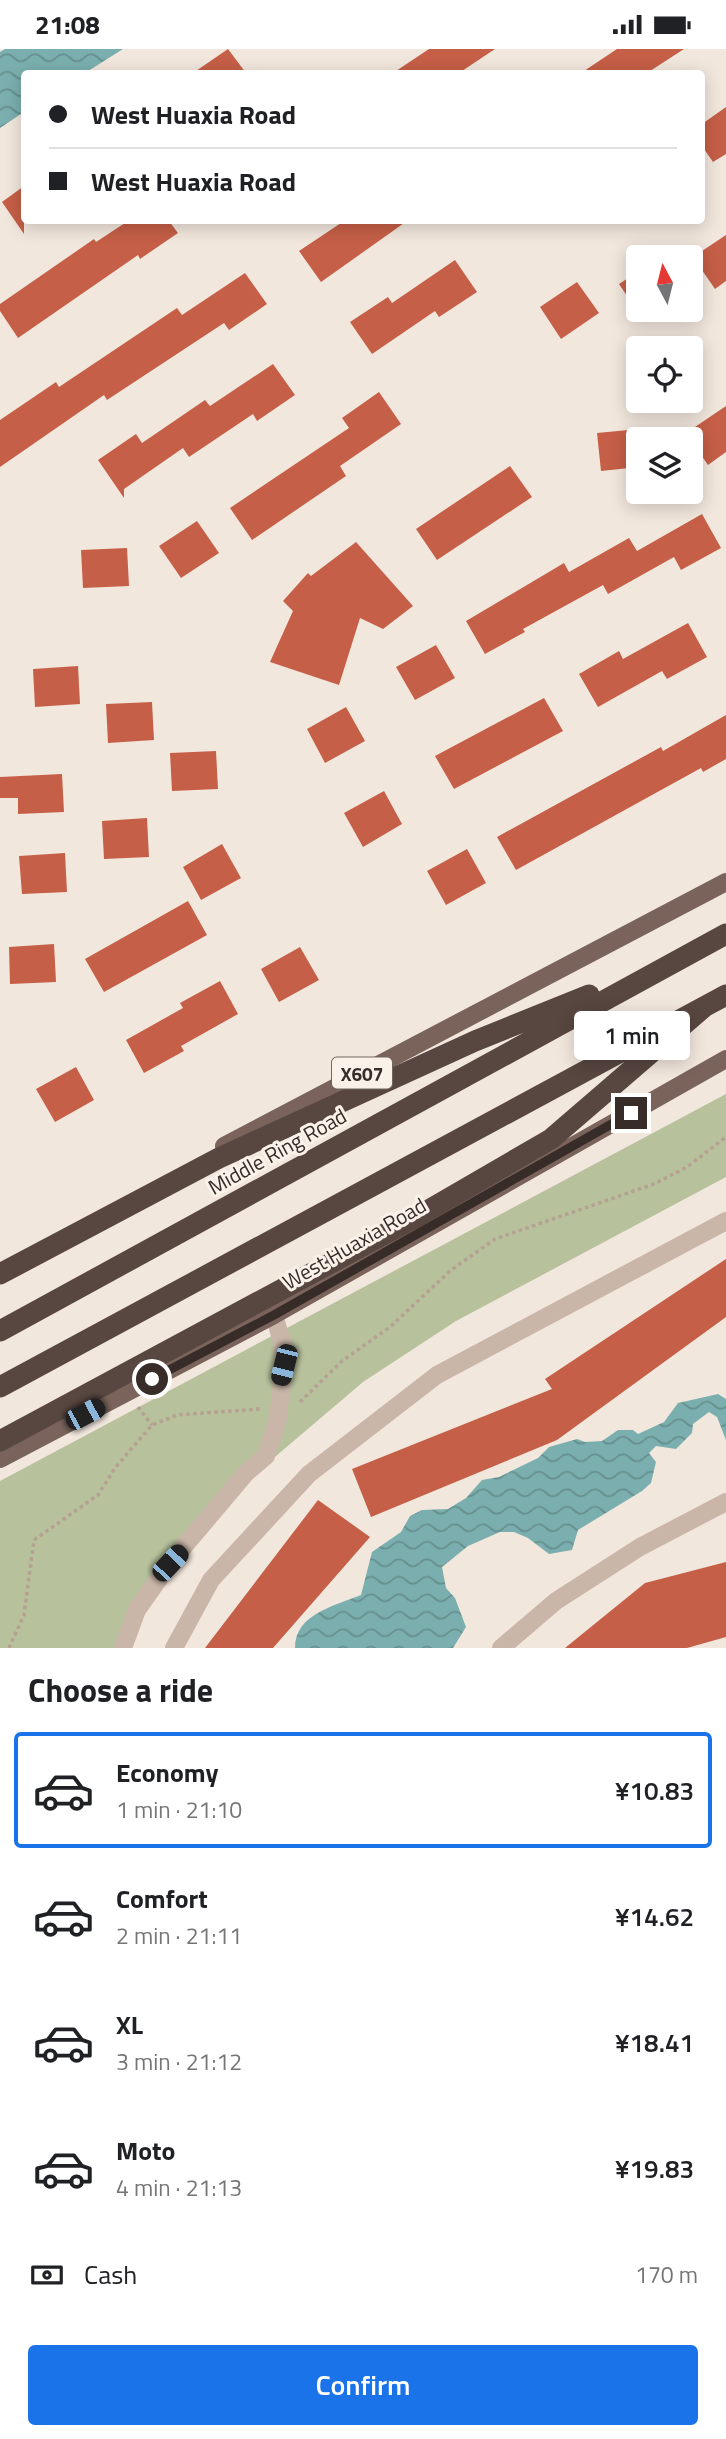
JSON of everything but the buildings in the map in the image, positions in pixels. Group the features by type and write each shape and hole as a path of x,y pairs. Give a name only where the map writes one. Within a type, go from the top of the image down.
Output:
{"highway":[{"name":"Middle Ring Road","path":"0,1331 726,934"},
{"path":"0,1274 219,1158 475,1041 676,961"},
{"path":"0,1387 726,995"},
{"path":"0,1448 8,1437 420,1215 551,1139 703,1008"}],"main road":[{"name":"X607","path":"0,1267 270,1121 726,882"},
{"name":"West Huaxia Road","path":"0,1459 274,1315 726,1059"}],"lane":[{"path":"174,1648 211,1580 309,1474 438,1375 726,1221"},
{"path":"123,1648 137,1610 170,1563 246,1473 266,1456 279,1409 283,1355 274,1315"},
{"path":"501,1648 566,1594 640,1547 726,1503"}],"path":[{"path":"9,1648 24,1615 34,1541 98,1495 115,1468 152,1425 177,1415 292,1409 342,1361 390,1327 451,1271 495,1239 654,1184 688,1167 726,1137"}],"green space":[{"path":"726,1094 726,1177 456,1321 363,1382 223,1501 129,1632 124,1648 0,1648 0,1481"}],"water":[{"path":"5,49 123,49 90,70 21,70 21,114 0,128 0,52"},
{"path":"718,1394 726,1399 726,1440 717,1417 709,1412 693,1424 692,1433 676,1449 656,1446 649,1453 656,1462 651,1483 578,1530 572,1550 549,1554 528,1538 514,1532 500,1532 468,1546 442,1567 446,1588 455,1598 466,1627 453,1648 295,1648 297,1636 309,1619 361,1595 372,1552 401,1532 410,1516 422,1510 448,1509 466,1498 482,1480 499,1477 538,1458 549,1447 577,1439 585,1442 602,1441 618,1430 633,1430 638,1434 664,1422 678,1403"}],"route":[{"path":"152,1379 274,1315 631,1113"}]}
